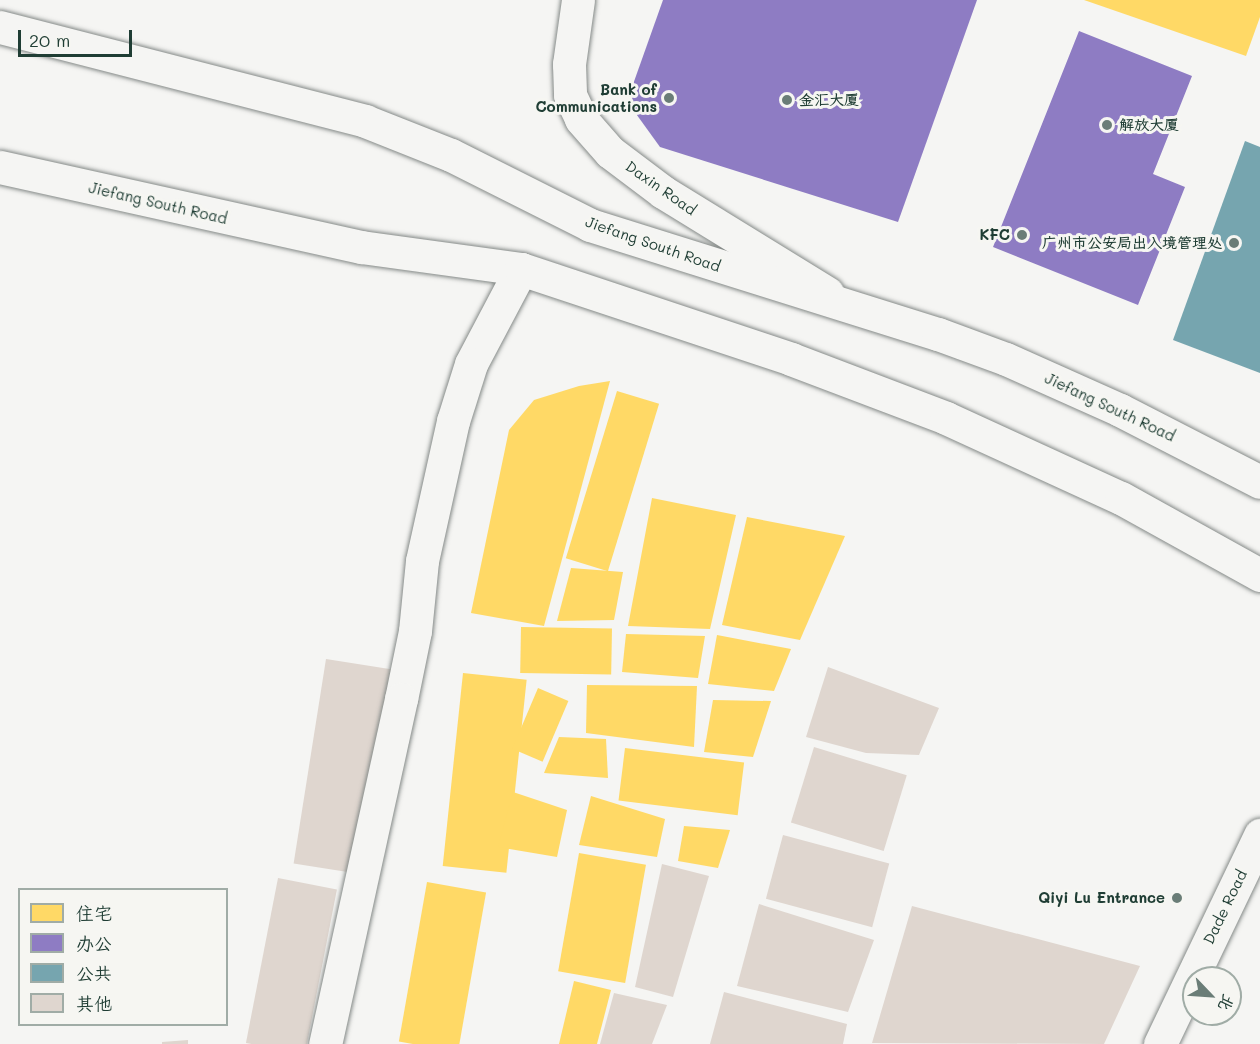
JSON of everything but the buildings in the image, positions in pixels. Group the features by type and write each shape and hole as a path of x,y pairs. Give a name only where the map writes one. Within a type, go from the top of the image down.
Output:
{"main road":[{"name":"Daxin Road","path":"578,0 569,64 570,95 581,119 610,152 691,210 855,309"},
{"name":"Jiefang South Road","path":"0,27 364,121 451,155 590,225 938,334 1016,363 1120,410 1260,482"},
{"name":"Jiefang South Road","path":"0,167 361,247 521,269 791,359 946,418 1121,498 1260,574"},
{"path":"325,1044 415,631 422,561 453,420 471,364 521,269"},
{"name":"Dade Road","path":"1160,1044 1260,835"}],"place":[{"name":"Bank of Communications","path":"669,98"},
{"name":"金汇大厦","path":"787,100"},
{"name":"解放大厦","path":"1107,125"},
{"name":"KFC","path":"1022,235"},
{"name":"广州市公安局出入境管理处","path":"1234,243"},
{"name":"Qiyi Lu Entrance","path":"1177,898"}]}
